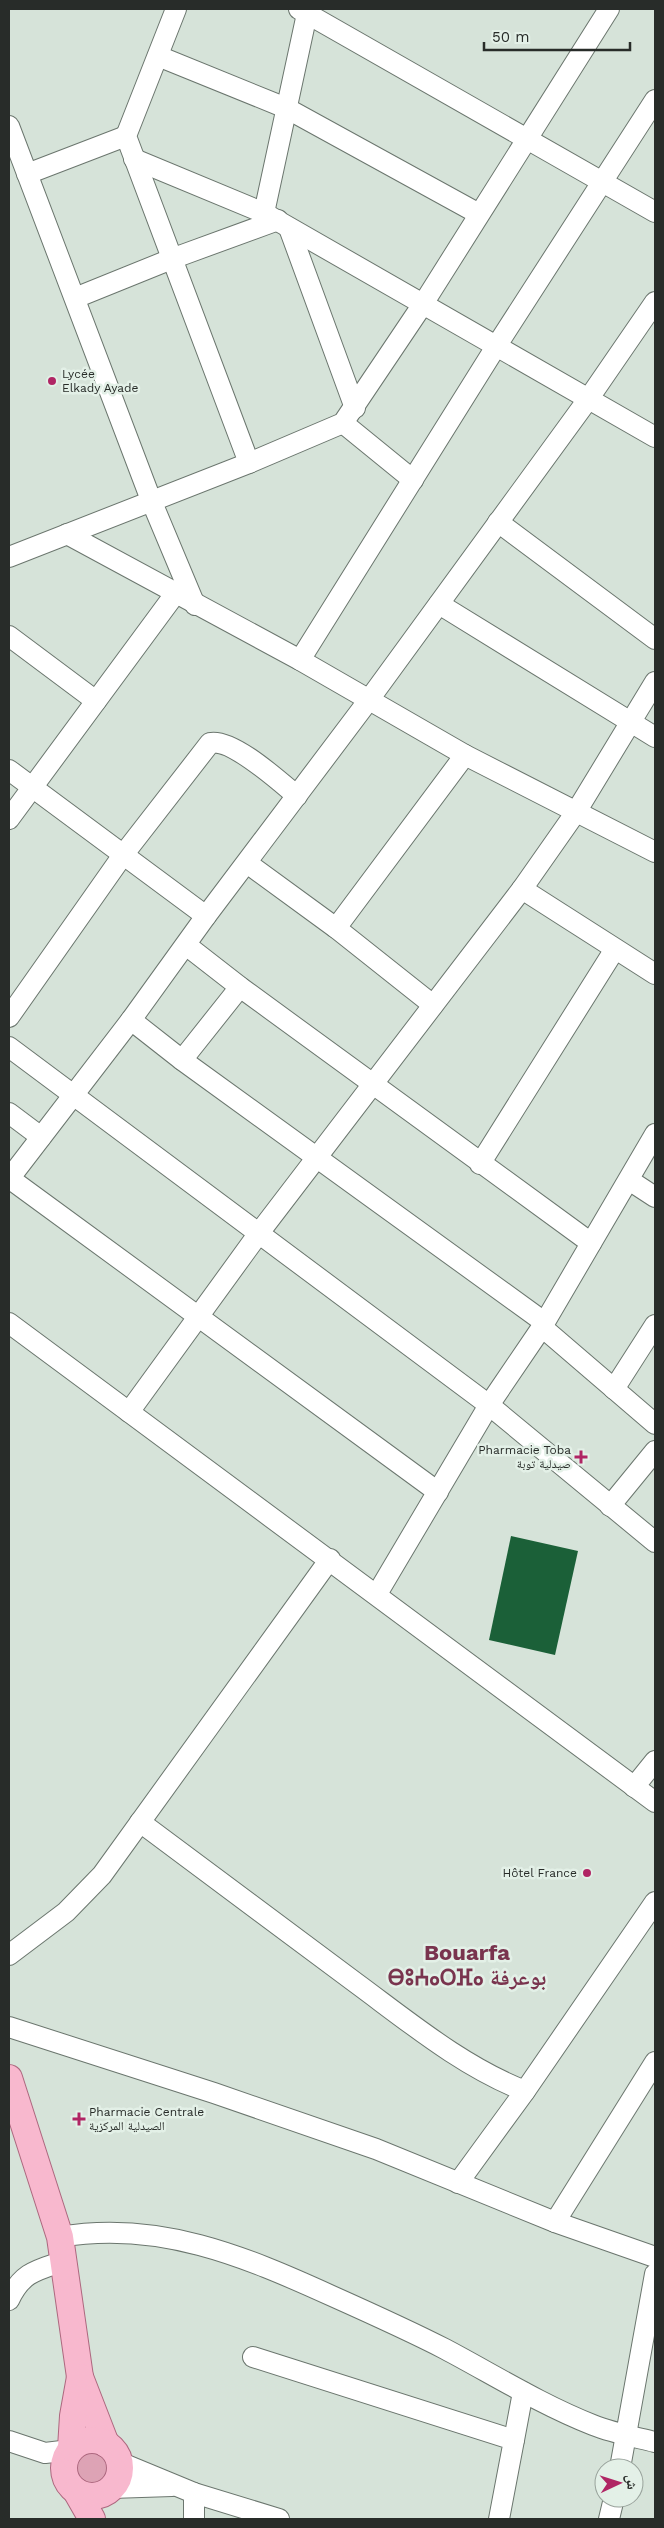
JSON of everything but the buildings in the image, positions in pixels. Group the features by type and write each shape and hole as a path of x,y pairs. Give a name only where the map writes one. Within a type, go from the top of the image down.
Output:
{"main road":[{"path":"9,2078 15,2112 62,2249 80,2377 113,2453 117,2480 110,2489 102,2519"},
{"path":"80,2377 73,2416 62,2455 69,2484 76,2491 92,2519"},
{"path":"62,2455 88,2440 113,2453"},
{"path":"76,2491 93,2496 110,2489"}],"street":[{"path":"176,9 126,136 174,258 249,463"},
{"path":"9,557 249,463 349,415 423,304 609,9"},
{"path":"413,480 349,415 277,220 286,108 304,10 526,140 655,212"},
{"path":"158,56 286,108 479,214"},
{"path":"300,660 497,345 655,100"},
{"path":"9,126 151,500 195,605"},
{"path":"27,174 126,136"},
{"path":"134,159 277,220 655,437"},
{"path":"75,298 174,258 277,220"},
{"path":"438,1492 198,1315 9,1179 368,701 653,311"},
{"path":"498,522 655,639"},
{"path":"67,534 195,605 300,660 368,701 465,754 655,852"},
{"path":"9,819 175,594"},
{"path":"439,604 655,737"},
{"path":"9,636 96,701"},
{"path":"129,1412 259,1233 522,889 576,812 632,723 655,682"},
{"path":"9,1017 123,855 210,743 218,742 226,745 266,771 297,796"},
{"path":"336,928 465,754"},
{"path":"9,770 206,916"},
{"path":"247,863 336,928 433,1005"},
{"path":"522,889 655,974"},
{"path":"186,945 240,987 591,1244"},
{"path":"480,1164 615,949"},
{"path":"182,1060 240,987"},
{"path":"130,1020 182,1060 318,1156 543,1324 655,1424"},
{"path":"9,1047 489,1405 655,1542"},
{"path":"9,1113 41,1137"},
{"path":"377,1594 489,1405 543,1324 655,1134"},
{"path":"629,1180 655,1197"},
{"path":"9,1323 330,1559 655,1802"},
{"path":"614,1389 655,1325"},
{"path":"610,1506 655,1451"},
{"path":"9,1955 45,1930 82,1897 102,1875 330,1559"},
{"path":"634,1786 655,1762"},
{"path":"140,1822 400,2016 469,2062 500,2080 525,2091"},
{"path":"458,2183 525,2091 655,1902"},
{"path":"9,2027 340,2136 555,2222 655,2256"},
{"path":"555,2222 655,2062"},
{"path":"9,2300 16,2285 26,2275 62,2249 95,2232 126,2232 196,2244 230,2253 285,2274 420,2336 522,2392 594,2426 655,2442"},
{"path":"622,2458 655,2274"},
{"path":"253,2357 514,2440"},
{"path":"499,2519 522,2392"},
{"path":"9,2441 62,2455"},
{"path":"113,2453 175,2486 279,2519"},
{"path":"110,2489 175,2486"},
{"path":"194,2493 194,2519"}],"shaded area":[{"path":"97,2446 109,2452 114,2459 114,2477 109,2484 102,2489 89,2490 81,2487 74,2480 71,2464 74,2456 81,2449"}],"place":[{"name":"Lycée Elkady Ayade","path":"52,381"},
{"name":"Pharmacie Toba صيدلية توبة","path":"581,1457"},
{"name":"Hôtel France","path":"587,1873"},
{"name":"Pharmacie Centrale الصيدلية المركزية","path":"79,2119"}],"district":[{"name":"Bouarfa ⴱⵓⵄⴰⵔⴼⴰ بوعرفة","path":"467,1964"}]}
